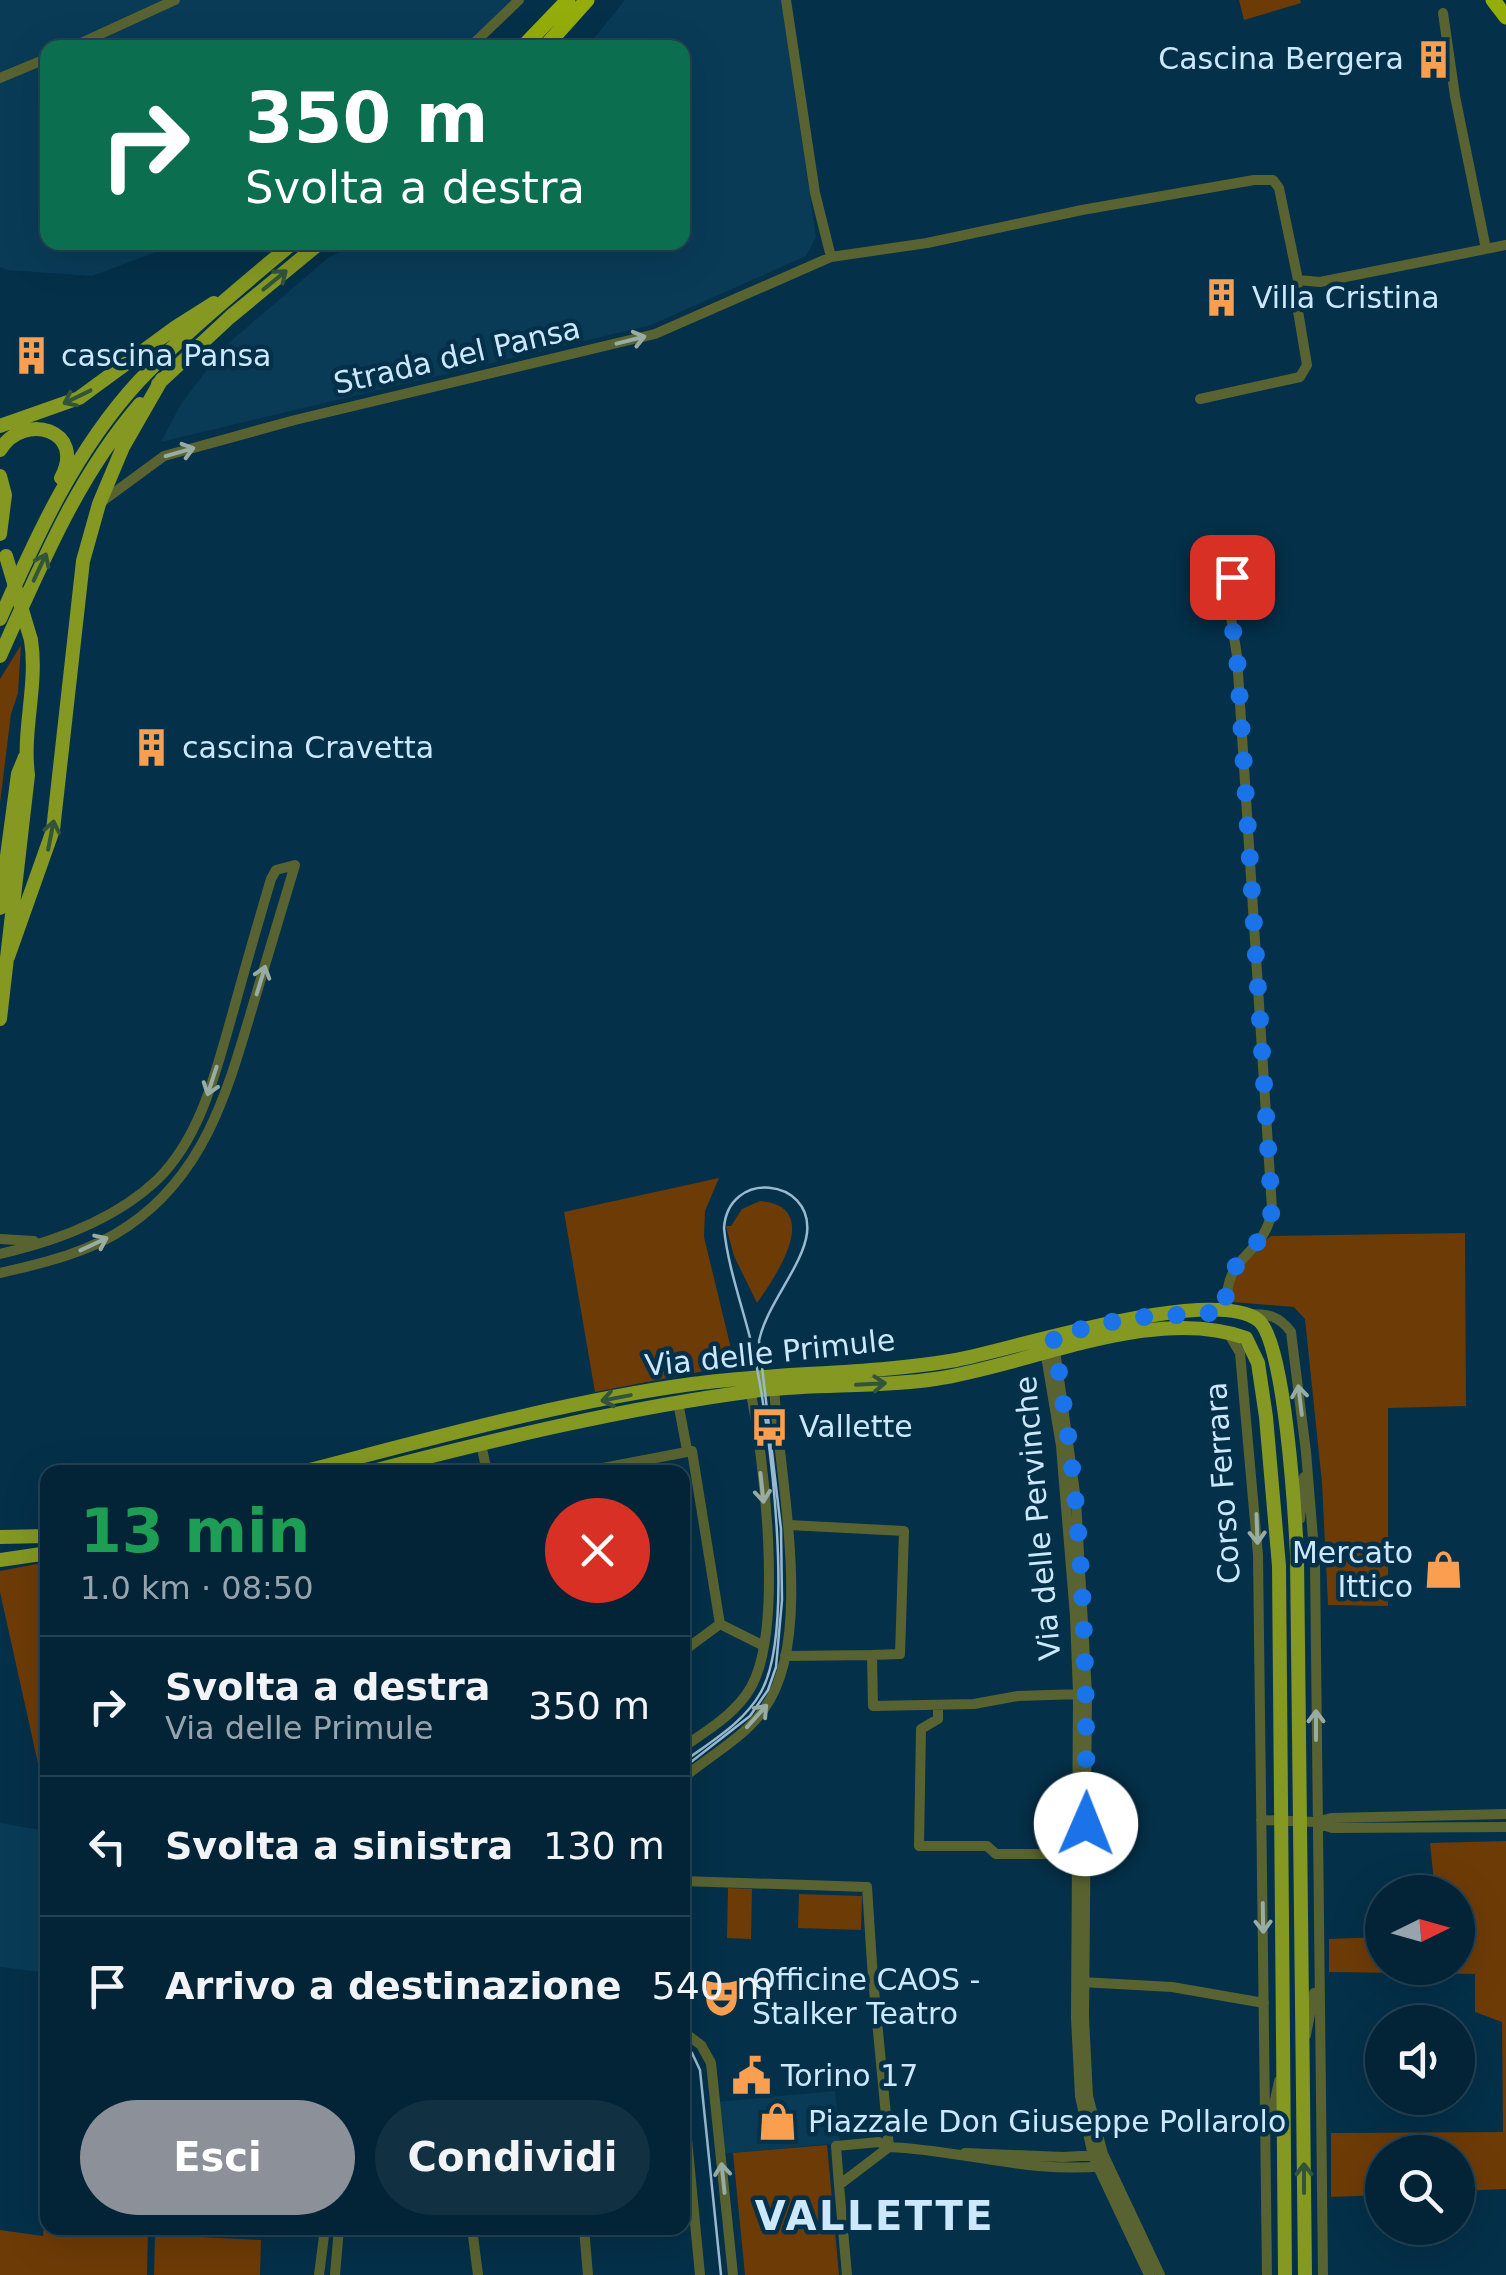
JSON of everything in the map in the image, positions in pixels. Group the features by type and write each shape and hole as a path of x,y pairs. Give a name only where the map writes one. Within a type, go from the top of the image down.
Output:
{"highway":[{"path":"530,40 568,0"},
{"path":"551,40 586,0"},
{"path":"1492,0 1506,17"}],"main road":[{"path":"5,424 79,398 176,327 245,284 285,250"},
{"path":"0,618 32,546 76,466 140,380 310,250"},
{"path":"0,656 76,495 123,424 227,310 245,284"},
{"path":"10,925 47,854 84,561 99,504 122,447 162,379"},
{"path":"0,450 12,436 36,428 52,432 66,448 66,468 37,518 32,546"},
{"path":"0,476 6,495 0,534 31,640 32,692 28,775 8,841 10,925 0,1019"},
{"path":"0,908 16,788 26,756"},
{"path":"0,815 16,788"},
{"name":"Via delle Primule","path":"391,1465 479,1436 663,1389 774,1381 934,1379 1128,1318 1247,1314"},
{"name":"Corso Ferrara","path":"1247,1314 1262,1322 1274,1346 1292,1474 1298,1555 1309,1822 1303,2046 1304,2275"},
{"name":"Via delle Primule","path":"1049,1345 1201,1327 1227,1331"},
{"name":"Corso Ferrara","path":"1227,1331 1246,1338 1253,1346 1273,1479 1279,1566 1285,2275"},
{"name":"Via delle Primule","path":"336,1465 678,1402 749,1384"},
{"path":"0,1536 40,1537"},
{"path":"1,1557 40,1538"},
{"path":"1,1557 40,1554"}],"street":[{"path":"87,40 174,0"},
{"path":"476,40 519,0"},
{"path":"786,0 815,192 830,257"},
{"path":"1443,13 1455,96 1486,249"},
{"path":"99,34 101,40"},
{"path":"0,78 40,61"},
{"name":"Strada del Pansa","path":"99,504 164,456 295,420 655,334 830,257 927,243 1082,210 1254,180 1273,180 1279,188 1298,280"},
{"path":"1200,400 1300,377 1307,365 1296,299 1298,280 1320,282 1506,245"},
{"path":"1226,1312 1228,1276 1269,1228 1272,1209 1237,656 1227,591 1232,577"},
{"path":"0,1254 76,1231 117,1210 157,1179 185,1144 209,1093 271,879 276,870 295,865 227,1092 205,1143 192,1162 162,1197 127,1226 82,1250 0,1273"},
{"path":"0,1238 40,1242"},
{"name":"Corso Ferrara","path":"1247,1314 1272,1316 1290,1332 1315,1563 1309,1822 1319,1968 1323,2275"},
{"name":"Corso Ferrara","path":"1227,1331 1240,1352 1256,1506 1267,2275"},
{"name":"Via delle Pervinche","path":"1049,1345 1083,1694 1080,2018 1088,2096 1101,2161 1149,2275"},
{"path":"690,1772 762,1714 781,1678 789,1525 774,1381"},
{"path":"690,1742 744,1698 759,1670 764,1646 766,1527 749,1384"},
{"name":"Via delle Primule","path":"678,1402 686,1450 695,1457 720,1624"},
{"path":"479,1436 485,1465"},
{"path":"615,1465 686,1450"},
{"name":"Corso Ferrara","path":"1298,1555 1306,1452"},
{"path":"785,1656 900,1654 904,1531 789,1525"},
{"path":"690,1646 720,1624 764,1646"},
{"name":"Via delle Pervinche","path":"872,1655 873,1706 1083,1694"},
{"path":"938,1704 938,1719 921,1729 919,1846 987,1846 996,1854 1081,1854"},
{"path":"1309,1822 1337,1817 1506,1814"},
{"path":"1261,1820 1309,1822 1332,1828 1506,1827"},
{"path":"690,1882 867,1886 872,1979 890,2147"},
{"name":"Corso Ferrara","path":"1303,2046 1319,1968"},
{"path":"1081,1982 1172,1987 1264,2002"},
{"path":"690,2037 701,2045 711,2063 733,2275"},
{"name":"Corso Ferrara","path":"1266,2141 1283,2060"},
{"path":"847,2275 836,2146 879,2142 890,2147 959,2153 1101,2161"},
{"path":"838,2184 890,2147"},
{"name":"Via delle Pervinche","path":"1101,2161 1160,2275"},
{"path":"690,2171 700,2275"},
{"path":"320,2275 325,2235"},
{"path":"335,2275 338,2235"},
{"path":"473,2235 478,2275"},
{"path":"585,2235 588,2275"}],"shaded area":[{"path":"0,0 519,0 476,40 40,40 40,250 158,250 92,276 0,267"},
{"path":"625,0 781,0 816,237 806,256 651,325 161,442 181,404 224,347 329,257 346,250 690,250 690,40 593,40"},
{"path":"1239,0 1300,0 1301,3 1244,20"},
{"path":"21,645 18,693 11,714 0,803 0,679"},
{"path":"719,1178 705,1211 704,1237 735,1365 595,1392 564,1212"},
{"path":"760,1201 779,1206 789,1215 792,1228 783,1260 757,1303 734,1256 726,1226 731,1226 742,1209"},
{"path":"1465,1233 1466,1406 1388,1408 1388,1606 1328,1605 1322,1483 1305,1319 1294,1307 1232,1302 1232,1283 1248,1256 1271,1236"},
{"path":"40,1564 40,1772 0,1592 0,1571"},
{"path":"0,1823 40,1830 40,1972 0,1967"},
{"path":"1506,1841 1506,2189 1475,2190 1475,2135 1365,2135 1365,2196 1331,2197 1331,2133 1503,2132 1502,2022 1475,2012 1475,1875 1433,1875 1430,1843"},
{"path":"728,1888 752,1889 751,1939 727,1938"},
{"path":"799,1894 862,1896 861,1930 798,1928"},
{"path":"1365,1938 1365,1972 1329,1972 1329,1939"},
{"name":"Piazzale Don Giuseppe Pollarolo","path":"835,2091 840,2143 721,2154 716,2102"},
{"path":"827,2145 839,2275 745,2275 733,2153"},
{"path":"0,2230 43,2236 148,2235 147,2275 0,2275"},
{"path":"155,2235 261,2240 260,2275 154,2275"}],"tram line":[{"path":"690,1757 726,1731 754,1703 771,1662 777,1623 777,1526 767,1428 724,1228 729,1209 740,1196 754,1189 769,1188 797,1201 805,1215 807,1233 799,1259 759,1341 781,1529 782,1600 776,1667 768,1690 750,1716 690,1763"},
{"path":"690,2051 700,2070 721,2275"}],"place":[{"name":"Cascina Bergera","path":"1434,59"},
{"name":"Villa Cristina","path":"1222,298"},
{"name":"cascina Pansa","path":"31,356"},
{"name":"cascina Cravetta","path":"152,748"},
{"name":"Vallette","path":"769,1427"},
{"name":"Mercato Ittico","path":"1443,1570"},
{"name":"Officine CAOS - Stalker Teatro","path":"722,1997"},
{"name":"Torino 17","path":"751,2076"},
{"name":"Piazzale Don Giuseppe Pollarolo","path":"778,2122"}],"district":[{"name":"VALLETTE","path":"875,2216"}],"route":[{"path":"1086,1824 1088,1694 1084,1616 1076,1500 1053,1336 1128,1318 1226,1312 1228,1276 1269,1228 1272,1209 1237,656 1227,591 1232,577"}]}
